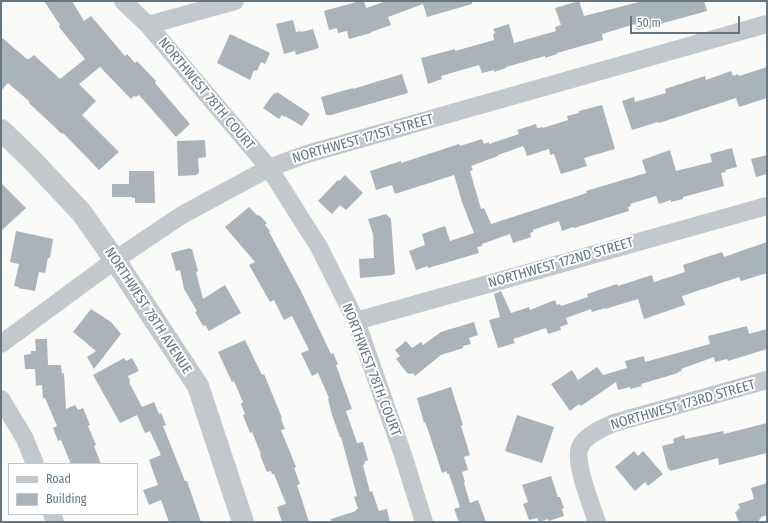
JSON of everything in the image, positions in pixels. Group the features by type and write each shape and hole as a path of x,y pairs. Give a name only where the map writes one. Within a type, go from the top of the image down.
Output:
{"street":[{"name":"NORTHWEST 78TH COURT","path":"123,1 148,25 268,168 319,247 356,321 403,455 424,522"},
{"path":"148,25 235,1"},
{"name":"NORTHWEST 171ST STREET","path":"1,344 115,260 182,215 268,168 308,154 767,24"},
{"name":"NORTHWEST 78TH AVENUE","path":"1,130 32,160 81,212 115,260 198,386 243,522"},
{"name":"NORTHWEST 172ND STREET","path":"356,321 767,206"},
{"name":"NORTHWEST 173RD STREET","path":"597,522 580,470 578,455 581,445 595,432 614,423 767,380"},
{"path":"1,399 25,439 35,463"}],"building":[{"path":"44,1 72,1 84,21 91,16 125,56 127,54 135,63 137,61 156,81 155,83 190,124 176,137 139,95 136,97 134,96 131,99 100,67 79,84 96,101 82,115 119,152 99,170 63,133 62,134 29,103 30,102 8,83 1,91 1,37 27,59 34,55 60,79 85,59 59,27 60,25"},
{"path":"364,1 366,8 387,1 472,1 472,4 427,17 423,4 388,17 391,25 371,33 349,39 347,31 338,33 337,28 329,30 324,11"},
{"path":"579,1 584,16 643,1 704,1 707,11 660,24 660,26 649,29 649,27 637,30 635,24 602,34 603,40 557,53 545,58 545,56 494,72 494,70 482,73 479,65 441,76 442,79 428,84 421,58 455,49 455,51 494,40 493,34 495,33 493,29 509,24 514,43 556,31 555,27 561,25 555,8"},
{"path":"293,20 296,32 313,29 319,48 296,55 295,51 284,54 276,24"},
{"path":"230,34 270,53 265,64 261,62 257,71 254,70 250,80 217,63"},
{"path":"767,67 767,98 739,107 736,98 659,123 658,122 632,130 622,101 634,97 635,102 666,93 665,89 705,76 706,80 731,71 733,76 738,74 739,76"},
{"path":"402,74 408,93 331,115 326,115 321,97"},
{"path":"277,92 310,114 302,126 282,115 279,119 263,108 274,93 276,94"},
{"path":"602,105 615,149 584,158 587,166 561,174 554,154 550,155 549,149 527,156 523,146 471,166 473,170 470,171 481,209 484,208 491,224 587,193 586,191 646,173 642,160 670,150 676,171 712,162 710,154 732,148 737,167 725,170 726,172 721,173 724,186 683,197 683,199 671,202 671,200 659,204 656,196 630,204 631,206 628,207 629,211 562,231 559,221 533,230 533,232 530,233 531,237 513,243 510,234 477,247 479,253 416,270 409,251 425,245 422,234 445,226 450,241 474,233 462,202 454,175 395,194 392,185 376,190 370,171 401,161 401,163 459,144 460,146 482,139 484,144 489,142 489,144 519,134 517,130 536,124 537,128 543,128 568,120 567,116 579,113 579,111"},
{"path":"205,140 206,157 198,158 199,173 197,175 178,176 177,141"},
{"path":"767,155 767,174 756,177 751,159"},
{"path":"129,171 154,171 155,203 135,203 135,198 132,197 112,197 112,184 129,184"},
{"path":"345,175 363,193 346,210 340,205 332,214 318,201 338,180 339,181"},
{"path":"1,183 26,208 1,231"},
{"path":"249,207 267,223 265,225 270,231 269,232 301,291 331,354 333,353 338,364 336,365 352,409 346,411 357,443 363,442 368,460 364,462 365,464 363,465 370,492 372,491 379,511 387,509 390,522 331,522 331,519 358,509 354,497 357,496 341,437 332,415 329,398 318,373 312,376 301,353 309,350 292,316 284,320 274,300 270,302 249,265 255,262 225,227"},
{"path":"386,214 391,219 395,274 360,278 359,259 374,258 373,234 368,219"},
{"path":"16,231 53,239 50,258 48,258 45,273 39,272 35,291 14,286 19,264 10,262"},
{"path":"767,242 767,273 741,281 739,277 682,296 685,305 644,319 638,299 592,312 591,309 566,318 568,324 560,327 561,330 548,334 546,328 513,339 515,343 498,348 489,320 500,317 494,294 501,291 511,313 529,307 530,310 555,300 557,305 560,304 561,306 588,297 587,294 617,284 618,286 652,275 654,282 685,272 683,265 722,252 724,257"},
{"path":"190,248 192,249 198,271 196,272 203,299 225,285 241,313 209,331 205,325 203,326 195,312 197,311 184,289 180,270 176,271 171,253"},
{"path":"91,309 111,322 121,334 94,369 87,357 96,351 73,332"},
{"path":"474,322 478,335 469,338 471,344 441,355 415,376 413,373 408,374 396,359 400,356 395,350 406,341 412,348 421,342 423,345 441,332"},
{"path":"747,326 749,334 767,329 767,349 728,361 727,359 715,362 714,357 681,369 682,371 678,373 641,384 642,386 630,389 630,387 618,390 616,382 581,406 579,404 570,411 551,384 572,370 578,380 597,367 603,375 627,368 625,361 644,356 645,362 710,344 708,336"},
{"path":"35,339 47,339 48,365 61,365 62,374 64,373 66,409 75,405 78,410 83,408 90,425 88,426 96,445 94,446 101,463 71,463 61,440 58,441 53,428 57,426 45,398 43,398 42,385 36,386 35,369 25,369 24,355 31,354 31,351 36,351"},
{"path":"245,340 262,375 264,374 282,418 281,419 285,429 281,430 296,467 294,468 300,484 297,485 309,522 282,522 277,507 286,504 274,474 272,474 271,471 267,472 252,432 250,433 243,415 245,414 241,404 243,402 234,381 232,382 218,352"},
{"path":"124,358 126,361 132,358 139,371 128,376 129,382 142,407 154,402 159,414 161,413 166,425 163,426 185,481 187,481 201,522 169,522 161,500 149,505 143,490 158,485 149,460 161,455 150,431 145,433 137,415 120,423 93,375"},
{"path":"451,387 463,425 461,426 470,455 464,457 468,470 462,472 464,483 470,503 478,500 486,522 459,522 454,509 460,507 449,474 447,474 447,471 442,473 425,422 424,423 417,398"},
{"path":"517,415 554,427 542,463 505,451"},
{"path":"767,423 767,453 719,465 718,458 670,471 669,468 668,469 662,446 674,443 673,439 684,435 685,439 723,431 724,434"},
{"path":"634,451 638,456 643,451 663,474 648,486 645,482 635,491 615,467"},
{"path":"551,476 558,497 560,497 564,508 562,509 564,516 549,521 548,519 539,522 537,518 529,520 523,504 528,502 522,485"},
{"path":"767,483 767,515 761,517 759,522 739,522 735,512 740,508 738,504 754,499 751,488"}]}
